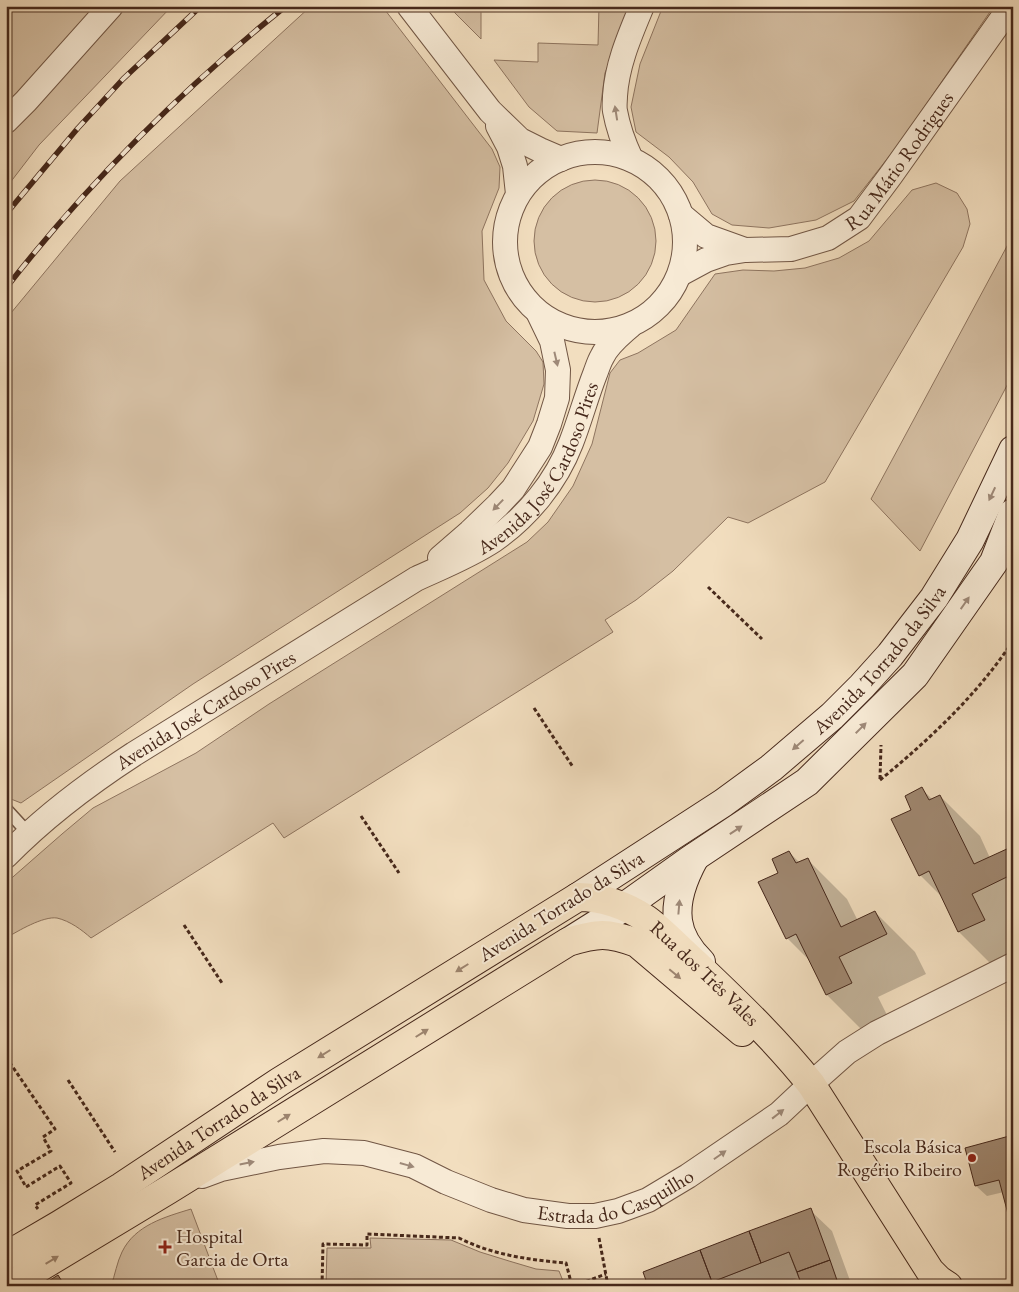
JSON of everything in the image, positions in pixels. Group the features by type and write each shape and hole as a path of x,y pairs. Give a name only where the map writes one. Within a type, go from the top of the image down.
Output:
{"main road":[{"name":"Avenida Torrado da Silva","path":"6,1256 121,1187 279,1082 578,896 723,803 771,768 832,716 862,686 890,655 934,598 970,540 1013,450"},
{"name":"Avenida Torrado da Silva","path":"11,1286 624,907 807,782 915,675 994,562 1013,513"},
{"path":"637,943 625,920 624,907 630,891 637,880 652,867 726,814 752,791 771,768"},
{"path":"695,857 683,883 678,908 678,922 689,949 726,992"},
{"name":"Rua dos Três Vales","path":"578,896 613,902 645,918 726,992 789,1056 811,1084 919,1256 930,1271 948,1286"},
{"name":"Rua dos Três Vales","path":"568,942 589,936 606,934 637,943 754,1042 811,1084"}],"street":[{"path":"6,120 26,101 111,6"},
{"path":"409,6 490,111 520,140 561,158"},
{"path":"631,159 621,138 614,109 620,64 642,6"},
{"name":"Rua Mário Rodrigues","path":"680,274 706,260 726,253 745,250 791,249 828,238 859,218 892,175 1011,6"},
{"path":"490,111 509,147 515,166 518,194"},
{"path":"584,153 608,153 631,159 653,173 664,185 670,192 681,215 685,235 685,254 680,274 668,295 651,313 630,326 607,332 583,332 560,326 539,314 521,295 509,271 504,245 507,219 518,194 536,173 561,158 584,153"},
{"name":"Rua Mário Rodrigues","path":"681,215 706,236 745,250"},
{"name":"Avenida José Cardoso Pires","path":"416,579 498,505 512,489 540,447 557,398 558,370 552,341 539,314"},
{"name":"Avenida José Cardoso Pires","path":"6,856 61,806 126,759 416,579 493,541 517,522 539,498 559,467 570,444 602,356 612,343 630,326"},
{"path":"994,562 1013,537"},
{"name":"Estrada do Casquilho","path":"168,1190 221,1169 279,1157 324,1151 364,1152 414,1166 446,1182 491,1200 524,1210 568,1216 595,1216 618,1211 648,1200 688,1176 779,1114 847,1052 877,1032 1013,965"}],"lane":[{"path":"6,809 29,834"}],"path":[{"path":"708,587 762,639"},
{"path":"881,745 880,780 936,731 961,706 990,674 1013,641"},
{"path":"534,708 573,767"},
{"path":"361,816 399,873"},
{"path":"184,925 222,983"},
{"path":"6,1057 55,1129 43,1137 51,1151 17,1172 26,1187 60,1166 71,1183 35,1205 41,1214"},
{"path":"68,1080 115,1152"},
{"path":"595,1216 608,1286"},
{"path":"322,1286 323,1244 367,1245 366,1234 459,1238 471,1244 520,1257 566,1263 573,1286 606,1274"}],"shaded area":[{"path":"6,6 172,6 39,145 6,188"},
{"path":"311,6 382,6 492,149 500,167 499,188 482,231 484,280 506,321 536,351 543,362 544,384 533,421 508,463 488,488 460,513 193,684 21,803 6,797 6,319 120,181"},
{"path":"448,6 481,6 481,39"},
{"path":"599,6 632,6 605,73 597,133 557,131 529,107 494,60 538,62 538,43 598,45"},
{"path":"663,6 994,6 898,145 854,201 816,220 769,228 732,225 712,214 693,182 669,157 636,132 631,107 640,64"},
{"path":"595,180 618,184 638,198 652,218 656,241 652,264 638,284 618,298 595,302 572,298 552,284 538,264 534,241 538,218 552,198 572,184"},
{"path":"936,183 957,193 967,209 970,224 963,247 825,482 748,523 728,517 673,571 636,600 605,620 613,632 284,838 273,823 91,938 62,919 51,918 31,925 6,938 6,883 93,808 196,753 269,704 527,542 548,522 573,486 592,444 610,373 620,360 638,353 676,330 715,274 743,270 774,271 805,268 839,258 869,241 912,190"},
{"path":"1013,235 1013,374 920,551 871,499"},
{"name":"Hospital Garcia de Orta","path":"191,1209 220,1286 111,1286 122,1252 135,1235 152,1223"},
{"path":"370,1238 451,1240 480,1252 536,1269 559,1271 565,1286 326,1286 327,1248 371,1248"},
{"path":"789,1252 802,1286 701,1286"}],"building":[{"path":"922,787 929,800 940,795 974,864 1009,848 1013,856 1013,874 972,894 985,920 958,932 929,871 919,876 891,819 911,810 905,796"},
{"path":"789,851 796,863 808,858 841,927 875,911 887,934 839,957 852,983 826,995 796,934 786,939 758,882 778,873 772,859"},
{"name":"Escola Básica Rogério Ribeiro","path":"1013,1135 1013,1233 999,1180 975,1186 965,1148"},
{"path":"811,1208 830,1260 797,1272 789,1252 761,1263 749,1231"},
{"path":"749,1231 761,1263 712,1282 700,1250"},
{"path":"700,1250 712,1282 702,1286 648,1286 643,1272"},
{"path":"830,1260 839,1286 802,1286 797,1272"},
{"path":"58,1275 65,1286 41,1286"}],"railway":[{"path":"6,214 78,128 123,79 201,6"},
{"path":"6,288 70,211 138,139 210,70 286,6"}],"place":[{"name":"Escola Básica Rogério Ribeiro","path":"972,1158"},
{"name":"Hospital Garcia de Orta","path":"165,1247"}]}
